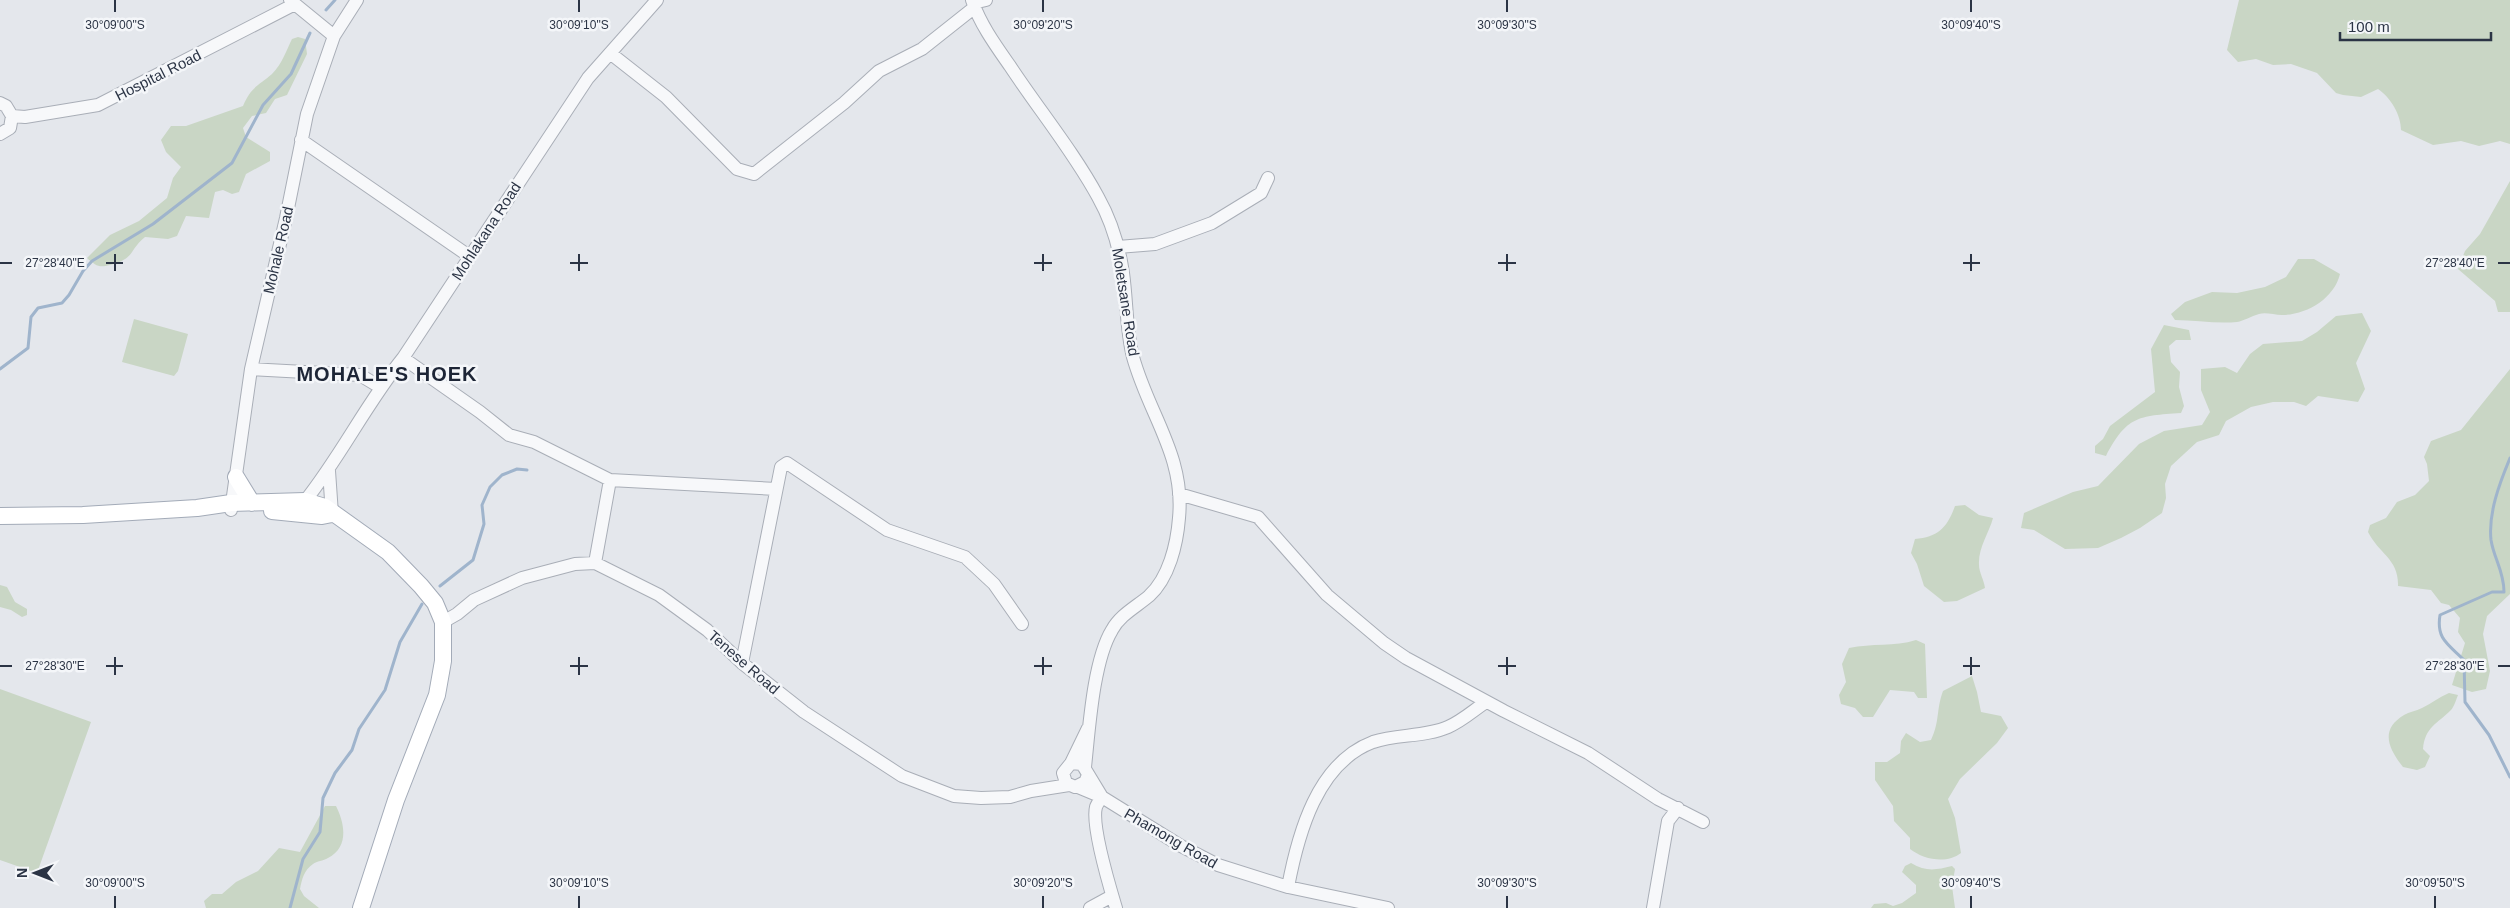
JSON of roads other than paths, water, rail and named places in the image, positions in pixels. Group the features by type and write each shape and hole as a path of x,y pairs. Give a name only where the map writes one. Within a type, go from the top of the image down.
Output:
{"main road":[{"path":"236,477 252,503"},
{"path":"231,507 252,503 303,508"},
{"path":"0,516 58,516 231,507 259,510 325,507 332,514 388,552 435,603 443,622 443,661 437,694 396,800 361,908"}],"street":[{"name":"Mohale Road","path":"231,507 251,369 286,218 307,114 334,36 357,0"},
{"name":"Mohlakana Road","path":"303,508 329,471 380,386 403,358 588,78 657,0"},
{"path":"293,2 334,36"},
{"name":"Hospital Road","path":"12,116 25,116 98,105 293,2"},
{"path":"610,53 666,97 737,169 754,174 844,104 879,70 922,50 976,2"},
{"name":"Moletsane Road","path":"976,2 994,44 1098,196 1113,230 1118,247 1133,356 1149,405 1170,446 1176,465 1179,494 1177,540 1170,562 1151,594 1123,616 1111,631 1097,678 1088,728 1087,771"},
{"path":"0,103 6,106 12,116 10,128 0,134"},
{"path":"301,140 469,256"},
{"path":"1118,247 1155,244 1212,223 1261,192 1268,178"},
{"path":"403,358 480,412 509,435 534,442 610,480 776,489"},
{"path":"251,369 360,375 380,386"},
{"path":"742,663 776,489 781,467 787,463 887,530 966,557 994,584 1022,624"},
{"path":"329,471 332,514"},
{"path":"443,622 457,614 474,600 522,578 576,564 595,563 610,480"},
{"path":"1179,494 1258,517 1327,595 1384,643 1406,658 1486,702 1588,753 1658,799 1703,822"},
{"name":"Tenese Road","path":"595,563 659,595 707,630 742,663 804,712 902,776 954,796 981,798 1010,797 1047,788 1074,786"},
{"path":"1288,887 1296,848 1305,822 1326,779 1344,761 1358,749 1375,742 1447,728 1486,702"},
{"name":"Moletsane Road","path":"1067,768 1088,728"},
{"path":"1047,788 1051,781 1067,768 1079,763 1087,771 1085,782 1074,786 1064,780 1067,768"},
{"name":"Phamong Road","path":"1087,771 1102,797"},
{"name":"Phamong Road","path":"1074,786 1102,797 1181,846 1218,866 1288,887 1369,906 1388,908"},
{"path":"1090,908 1114,902 1106,876 1096,821 1096,808 1102,797"},
{"path":"1653,908 1668,822 1678,808"}],"waterway":[{"path":"326,10 335,0"},
{"path":"0,369 28,348 31,317 38,308 62,303 83,271 92,261 153,224 232,163 263,105 291,74 310,33"},
{"path":"2510,458 2502,477 2491,519 2492,547 2504,585 2504,592 2492,592 2440,615 2439,623 2444,640 2464,660 2465,702 2489,735 2510,777"},
{"path":"440,586 473,560 484,524 482,505 490,487 502,475 517,469 527,470"},
{"path":"290,908 303,859 320,832 323,798 335,773 352,750 359,729 385,690 400,642 422,604"}],"district":[{"name":"MOHALE'S HOEK","path":"387,374"}]}
